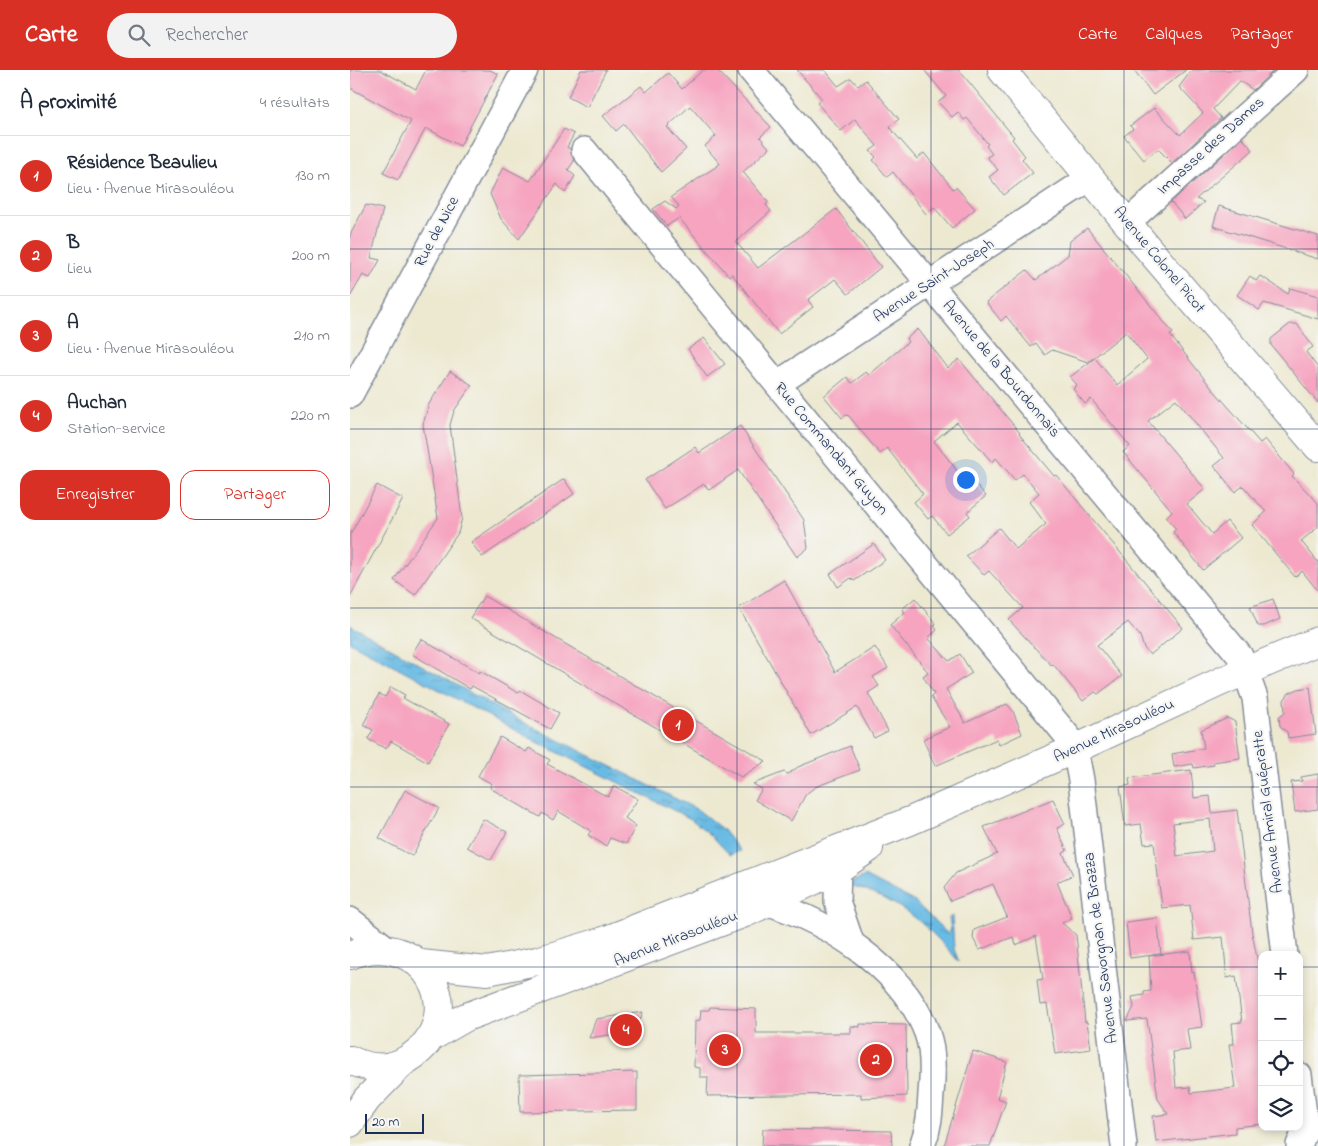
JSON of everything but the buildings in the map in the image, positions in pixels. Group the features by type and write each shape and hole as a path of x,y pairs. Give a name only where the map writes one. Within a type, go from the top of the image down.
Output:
{"main road":[{"name":"Avenue Colonel Picot","path":"1002,70 1127,223 1318,447"},
{"name":"Avenue Mirasouléou","path":"431,1037 466,1017 669,928 808,860 910,821 1075,750 1247,671 1318,641"},
{"name":"Avenue Mirasouléou","path":"421,964 487,971 575,950 604,941 745,912 838,869 910,821"},
{"path":"350,955 366,949 386,948 404,953 421,964 433,980 438,998 438,1018 431,1037 419,1052 402,1063 367,1099 350,1123"},
{"path":"350,1060 363,1066 383,1068 402,1063"}],"street":[{"name":"Rue de Nice","path":"350,395 525,70"},
{"name":"Avenue de la Bourdonnais","path":"751,70 1229,640 1247,671"},
{"name":"Impasse des Dames","path":"1127,223 1296,70"},
{"name":"Rue Commandant Guyon","path":"584,150 1062,726 1075,750"},
{"name":"Avenue Saint-Joseph","path":"777,384 1090,178"},
{"name":"Avenue Amiral Guépratte","path":"1247,671 1254,698 1285,951"},
{"name":"Avenue Savorgnan de Brazza","path":"1075,750 1081,780 1124,1146"},
{"path":"808,860 796,880 794,890 801,907 808,917"},
{"path":"838,869 837,901 851,942"},
{"path":"766,902 808,917 851,942 906,994 928,1034 933,1067 926,1138"},
{"path":"350,920 386,948"},
{"path":"1297,1146 1306,1129 1301,1086"}],"water":[{"path":"350,625 521,721 698,810 722,829 740,851 730,855 712,836 691,819 535,741 350,642"},
{"path":"865,876 915,902 948,934 951,929 949,918 952,916 954,949 959,962 922,923 909,913 880,897 846,885"}],"place":[{"name":"Résidence Beaulieu","path":"678,725"},
{"name":"Auchan","path":"626,1030"},
{"name":"A","path":"725,1050"},
{"name":"B","path":"876,1060"}]}
